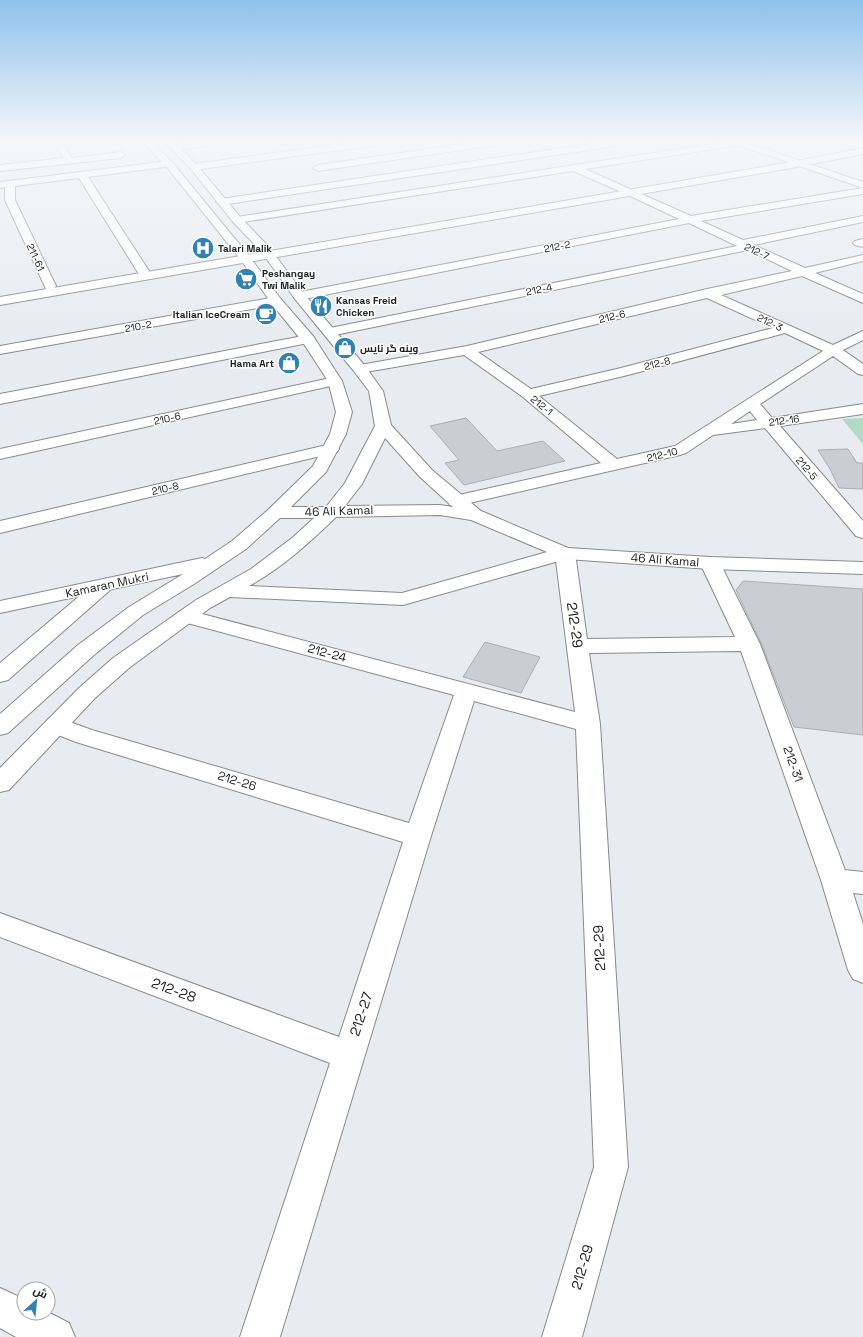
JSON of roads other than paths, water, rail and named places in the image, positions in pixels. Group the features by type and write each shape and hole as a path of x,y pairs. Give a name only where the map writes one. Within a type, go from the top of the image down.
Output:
{"street":[{"name":"211-61","path":"11,202 50,286"},
{"path":"99,202 143,271"},
{"path":"0,727 86,650 136,611 238,545 275,513 320,468 338,434 344,412 335,382 308,339 276,301 243,256 200,202"},
{"path":"0,783 87,693 121,663 203,604 258,573 299,542 332,511 353,484 383,426 376,390 299,296 267,252 222,202"},
{"path":"237,220 351,202"},
{"path":"0,300 243,256 561,202"},
{"name":"212-7","path":"652,202 863,299"},
{"name":"212-2","path":"299,296 689,220 795,202"},
{"name":"212-4","path":"330,332 863,219"},
{"path":"0,294 243,256"},
{"name":"212-6","path":"360,369 467,350 707,293 863,258"},
{"name":"212-3","path":"707,293 833,350"},
{"name":"210-2","path":"0,350 276,301"},
{"name":"212-8","path":"528,394 623,372 785,329"},
{"name":"212-10","path":"456,500 680,450 833,350 863,335"},
{"path":"0,399 308,339"},
{"name":"212-1","path":"467,350 528,394 614,465"},
{"path":"833,350 863,371"},
{"name":"210-6","path":"0,454 335,382"},
{"name":"212-5","path":"751,403 767,422 855,514 863,532"},
{"name":"212-16","path":"706,432 863,409"},
{"name":"46 Ali Kamal","path":"383,426 401,449 474,515"},
{"name":"210-8","path":"0,527 331,449"},
{"name":"46 Ali Kamal","path":"275,513 440,510 474,515 565,553 710,563 863,568"},
{"path":"225,591 403,599 565,553"},
{"name":"212-29","path":"562,1337 611,1167 588,724 565,553"},
{"name":"Kamaran Mukri","path":"0,607 102,587 213,562"},
{"name":"212-31","path":"710,563 749,644 835,880 863,970"},
{"path":"0,675 102,587"},
{"name":"212-24","path":"187,616 588,724"},
{"path":"578,646 749,644"},
{"name":"212-27","path":"260,1337 348,1055 466,692"},
{"name":"212-26","path":"56,724 84,736 418,836"},
{"path":"835,880 863,884"},
{"name":"212-28","path":"0,925 348,1055"},
{"path":"0,1307 55,1337"}],"place":[{"name":"Talari Malik","path":"203,248"},
{"name":"Peshangay Twi Malik","path":"246,279"},
{"name":"Kansas Freid Chicken","path":"321,306"},
{"name":"Italian IceCream","path":"266,314"},
{"name":"وینه گر نایس","path":"345,348"},
{"name":"Hama Art","path":"289,363"}]}
